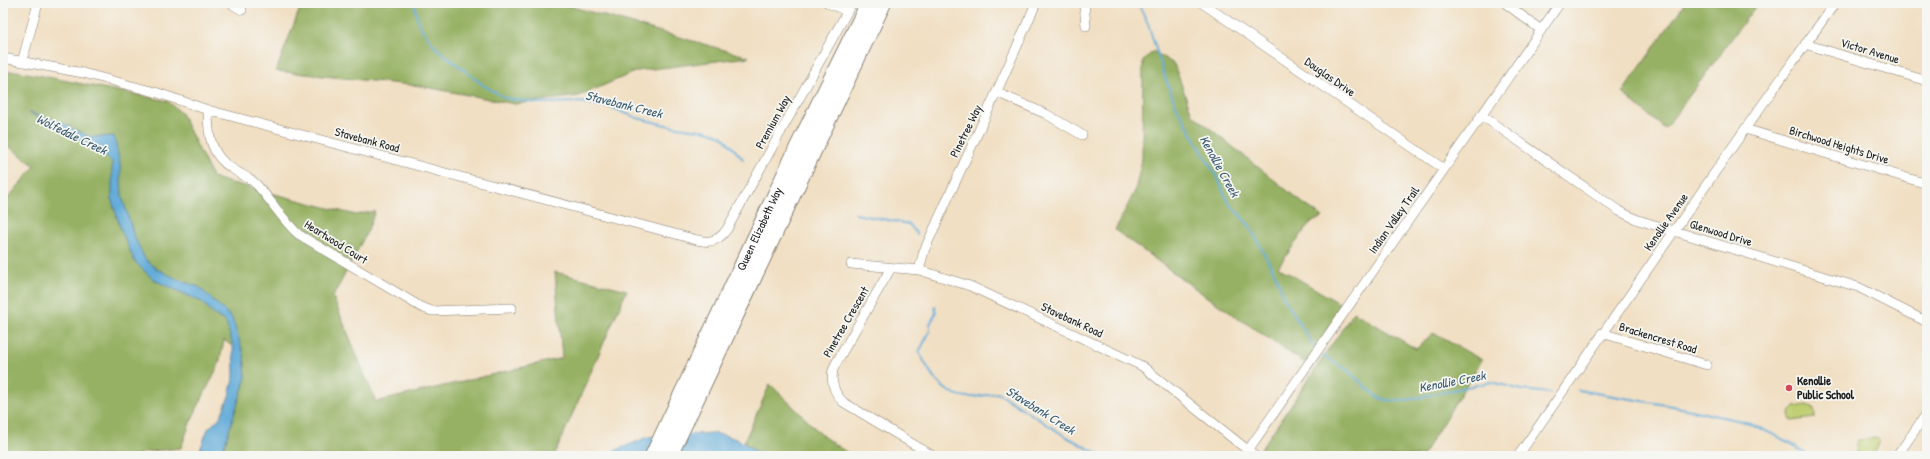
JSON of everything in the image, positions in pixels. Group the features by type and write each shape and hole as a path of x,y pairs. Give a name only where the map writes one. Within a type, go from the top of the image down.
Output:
{"highway":[{"name":"Queen Elizabeth Way","path":"669,456 705,361 869,3"},
{"name":"Queen Elizabeth Way","path":"653,456 705,361 883,3"}],"street":[{"path":"22,62 38,3"},
{"path":"230,3 242,10"},
{"path":"828,3 850,7"},
{"name":"Pinetree Way","path":"919,270 924,251 977,133 998,93 1036,3"},
{"path":"1084,3 1086,26"},
{"name":"Douglas Drive","path":"1202,3 1444,170"},
{"path":"1505,3 1541,30"},
{"name":"Indian Valley Trail","path":"1249,454 1481,115 1560,3"},
{"name":"Kenollie Avenue","path":"1518,456 1602,333 1835,3"},
{"name":"Premium Way","path":"706,242 720,239 727,229 850,7"},
{"name":"Victor Avenue","path":"1806,44 1927,82"},
{"name":"Stavebank Road","path":"3,58 83,73 155,92 208,110 706,242"},
{"path":"998,93 1046,114 1082,135"},
{"name":"Heartwood Court","path":"208,110 208,135 211,145 217,155 225,165 254,182 298,234 421,307 432,311 512,308"},
{"name":"Glenwood Drive","path":"1481,115 1619,211 1638,220 1858,287 1927,322"},
{"name":"Birchwood Heights Drive","path":"1745,129 1927,184"},
{"name":"Stavebank Road","path":"852,264 919,270 970,286 1142,366 1249,454"},
{"name":"Pinetree Crescent","path":"891,268 834,365 831,372 832,380 837,396 842,402 933,456"},
{"name":"Brackencrest Road","path":"1602,333 1707,365"},
{"path":"1897,456 1927,413"}],"green space":[{"path":"302,3 559,3 749,57 637,71 579,96 515,104 420,86 276,71"},
{"path":"1685,3 1758,3 1665,129 1622,93"},
{"path":"1153,51 1174,64 1192,114 1304,204 1323,217 1310,223 1278,267 1344,306 1305,363 1207,297 1115,230 1135,191 1142,159 1143,61"},
{"path":"17,71 168,101 181,113 213,178 356,215 375,211 368,230 333,297 376,402 562,358 555,272 627,290 554,456 221,456 246,377 244,355 224,340 219,364 190,423 181,448 145,452 136,456 3,456 3,204 35,166 3,142 3,72"},
{"path":"1354,312 1416,349 1433,333 1482,360 1422,456 1265,456 1259,452"},
{"path":"770,384 824,437 852,456 761,456 744,442"},
{"path":"1806,405 1813,407 1815,414 1814,418 1791,421 1789,413 1795,407"},
{"path":"1876,438 1880,442 1873,456 1857,456 1856,450 1858,440"}],"water":[{"name":"Wolfedale Creek","path":"28,112 63,123 90,137 114,136 120,164 122,196 134,236 145,259 157,269 179,280 199,287 232,318 244,355 246,377 221,456 198,455 208,429 221,416 229,396 234,375 233,346 226,322 213,314 202,302 154,280 135,262 121,230 112,201 112,162 99,151"},
{"path":"711,433 738,440 749,446 761,456 602,456 648,437"}],"waterway":[{"name":"Stavebank Creek","path":"414,3 419,25 435,47 483,85 505,98 536,103 581,102 613,108 637,118 670,126 707,131 722,136 743,159"},
{"name":"Kenollie Creek","path":"1138,3 1148,24 1165,77 1177,108 1219,181 1228,202 1249,225 1278,280 1284,298 1315,348"},
{"name":"Stavebank Creek","path":"855,214 909,224 917,234"},
{"name":"Stavebank Creek","path":"935,306 936,313 930,324 930,331 919,352 927,368 937,382 950,392 967,397 998,393 1065,436 1102,456"},
{"name":"Kenollie Creek","path":"1323,356 1346,369 1376,396 1385,400 1402,401 1491,382 1522,390 1550,393"},
{"name":"Kenollie Creek","path":"1578,390 1672,406 1750,423 1792,444 1808,456"}],"place":[{"name":"Kenollie Public School","path":"1789,388"}]}
